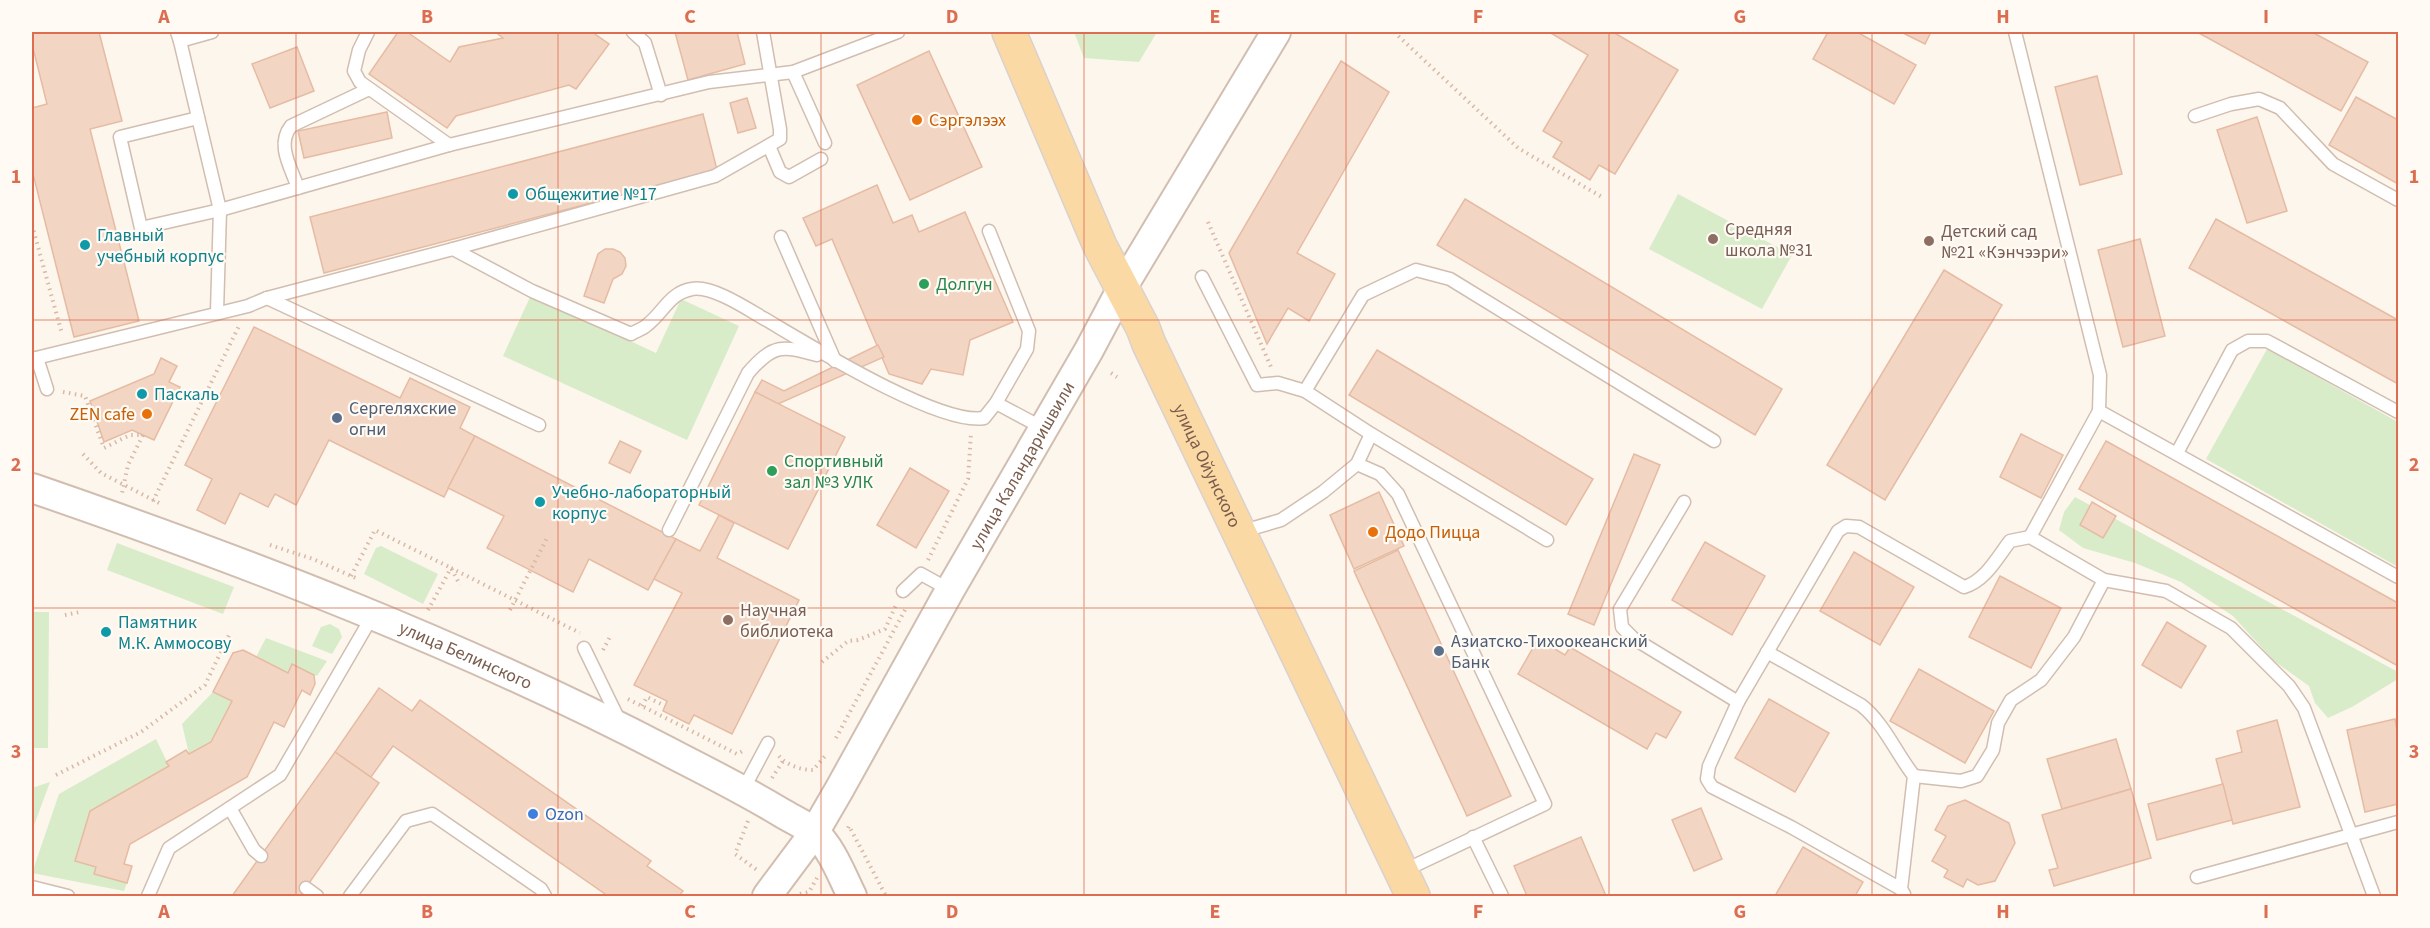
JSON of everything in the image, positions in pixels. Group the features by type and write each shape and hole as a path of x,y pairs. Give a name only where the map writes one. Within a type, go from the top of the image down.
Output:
{"main road":[{"name":"улица Ойунского","path":"1010,32 1100,246 1143,328 1407,884"}],"street":[{"name":"улица Каландаришвили","path":"767,897 814,832 1089,350 1122,288 1276,32"},
{"name":"улица Белинского","path":"32,488 373,615 439,642 623,727 743,790 814,832 831,855 852,897"}],"lane":[{"path":"212,32 179,36 220,210 217,312"},
{"path":"369,32 359,50 354,71 360,82 449,145"},
{"path":"633,32 644,37 661,95"},
{"path":"47,389 34,359 248,306 267,298 715,176 780,139 763,32"},
{"path":"198,118 120,137 141,228 220,210 449,145 709,82 793,72 898,32"},
{"path":"2015,32 2100,375 2099,411 2030,537"},
{"path":"793,72 825,143"},
{"path":"298,188 283,146 284,134 291,126 369,89"},
{"path":"2195,116 2230,104 2259,99 2280,108 2333,164 2398,200"},
{"path":"768,146 780,172 789,177 821,159"},
{"path":"453,249 532,291 631,334 648,325 677,293 695,288 720,295 835,361 951,416 972,420 984,418 996,403 1027,349 1029,330 988,231"},
{"path":"781,237 835,361"},
{"path":"1305,391 1363,295 1416,270 1450,279 1713,441"},
{"path":"1202,277 1257,386 1278,383 1305,391 1371,434 1547,540"},
{"path":"267,298 539,425"},
{"path":"2177,453 2232,350 2248,341 2267,341 2398,412"},
{"path":"669,530 748,373 763,355 783,348 835,361"},
{"path":"996,403 1043,428"},
{"path":"2099,411 2398,576"},
{"path":"1239,532 1281,520 1323,492 1357,464 1371,434"},
{"path":"1357,464 1380,474 1398,494 1545,804 1473,837 1407,884"},
{"path":"1684,502 1620,609 1622,627 1633,638 1738,702"},
{"path":"1767,652 1861,705 1874,715 1898,755 1914,776 1903,893 1791,827 1712,788 1707,779 1709,766 1738,702 1767,652 1838,531 1846,525 1859,527 1964,587 1974,584 1984,575 2010,541 2030,537 2104,580 2166,591 2230,628 2289,686 2304,708 2374,897"},
{"path":"903,591 921,574 950,590"},
{"path":"1914,776 1961,781 1977,777 1993,750 1998,723 2011,700 2041,680 2048,672 2074,637 2104,580"},
{"path":"148,897 169,848 280,775 373,615"},
{"path":"588,642 623,727"},
{"path":"743,790 766,746"},
{"path":"231,808 254,850 261,856"},
{"path":"350,897 406,820 432,814 541,889 545,897"},
{"path":"2197,877 2398,822"},
{"path":"1473,837 1502,897"},
{"path":"32,887 68,897"},
{"path":"306,888 317,897"}],"path":[{"path":"1394,32 1518,148 1602,197"},
{"path":"1208,222 1278,383"},
{"path":"32,225 66,350"},
{"path":"153,501 248,306"},
{"path":"1112,373 1117,377"},
{"path":"47,389 85,396 104,448 130,435 143,435 128,465 125,484"},
{"path":"621,695 737,754 755,745 766,746 783,761 804,770 813,770 825,758 913,595 968,479 972,420"},
{"path":"82,454 101,472 164,505"},
{"path":"351,576 375,530 515,601 588,642 605,646"},
{"path":"510,610 547,538"},
{"path":"262,542 313,559 361,581"},
{"path":"451,568 460,585"},
{"path":"420,607 429,611 451,568"},
{"path":"822,662 848,641 858,640 885,629 903,591"},
{"path":"65,615 80,612"},
{"path":"56,776 141,732 205,685 230,633"},
{"path":"599,658 611,635"},
{"path":"642,706 647,697 665,706"}],"green space":[{"path":"1074,32 1157,32 1139,62 1084,58"},
{"path":"1678,194 1792,255 1762,309 1649,249"},
{"path":"531,295 656,353 681,299 739,326 687,440 503,356"},
{"path":"2267,349 2398,422 2398,567 2206,459"},
{"path":"2075,497 2398,672 2398,679 2352,707 2328,718 2315,703 2309,686 2274,661 2233,616 2181,582 2135,563 2083,548 2059,530 2064,512"},
{"path":"117,543 234,587 223,614 107,570"},
{"path":"381,546 438,574 423,604 364,574 376,548"},
{"path":"32,612 49,612 48,748 32,748"},
{"path":"330,624 339,629 342,637 332,654 312,646 321,627"},
{"path":"266,638 327,661 317,676 292,664 288,673 256,657"},
{"path":"213,692 232,701 211,742 189,754 182,724"},
{"path":"156,739 169,766 90,811 75,861 96,867 94,874 127,883 124,891 32,873 59,794"},
{"path":"50,782 32,831 32,788"}],"building":[{"name":"Главный учебный корпус","path":"32,32 99,32 122,121 90,129 139,321 74,337 32,170 32,108 47,104 32,44"},
{"path":"398,32 407,32 450,62 459,47 503,38 498,34 501,32 592,32 609,44 576,89 569,85 456,116 447,128 369,74"},
{"path":"675,32 737,32 745,64 688,80"},
{"path":"1549,32 1613,32 1678,70 1615,174 1599,165 1590,180 1553,157 1562,142 1543,131 1588,55"},
{"path":"1828,32 1857,32 1916,65 1894,104 1813,59"},
{"path":"1901,32 1931,32 1925,44"},
{"path":"2197,32 2312,32 2368,62 2341,111"},
{"path":"297,47 314,91 270,108 252,64"},
{"name":"Сэргэлээх","path":"929,51 982,167 910,200 857,85"},
{"path":"1341,61 1389,92 1297,253 1335,274 1309,321 1288,308 1267,344 1229,253"},
{"path":"2097,76 2122,174 2080,185 2055,87"},
{"path":"2356,97 2398,120 2398,184 2329,145"},
{"path":"747,98 756,128 738,133 730,103"},
{"path":"387,112 392,138 304,158 298,131"},
{"name":"Общежитие №17","path":"703,114 717,170 324,273 310,217"},
{"path":"2257,117 2287,211 2247,223 2217,130"},
{"name":"Долгун","path":"877,185 893,223 912,215 919,232 965,212 1013,322 970,340 963,375 931,369 922,384 889,374 832,239 816,246 803,218"},
{"path":"1465,199 1782,389 1755,435 1437,245"},
{"path":"2216,219 2398,320 2398,384 2189,268"},
{"path":"2140,239 2165,336 2123,347 2098,250"},
{"path":"605,249 620,252 625,258 626,266 622,274 613,279 604,303 584,296 598,254"},
{"path":"1944,270 2002,305 1885,500 1827,465"},
{"name":"Сергеляхские огни","path":"254,327 400,398 410,378 470,407 460,428 475,436 444,497 329,440 296,505 275,494 268,507 240,493 225,524 197,510 212,479 185,465"},
{"path":"878,345 884,357 778,404 755,392 762,380 784,391"},
{"path":"1377,350 1593,479 1566,525 1349,395"},
{"name":"Паскаль","path":"161,358 177,366 169,382 180,387 154,440 132,430 104,442 90,401 154,374"},
{"name":"Спортивный зал №3 УЛК","path":"755,392 845,437 788,549 699,505"},
{"path":"2021,434 2063,455 2041,498 2000,477"},
{"name":"Учебно-лабораторный корпус","path":"475,436 676,539 648,590 589,559 573,592 487,548 504,516 448,488"},
{"path":"620,441 641,451 630,473 609,463"},
{"path":"2106,441 2398,603 2398,666 2079,489"},
{"path":"1634,454 1660,465 1594,625 1568,614"},
{"path":"910,468 949,491 916,548 877,525"},
{"path":"1379,492 1404,546 1354,569 1330,515"},
{"path":"2092,502 2116,516 2103,538 2080,525"},
{"name":"Научная библиотека","path":"719,515 734,523 717,558 799,600 732,734 694,715 689,724 663,711 667,701 634,685 682,593 654,579 676,539 700,551"},
{"path":"1705,542 1765,576 1732,635 1672,600"},
{"path":"1398,550 1511,796 1467,816 1354,571"},
{"path":"1854,552 1914,587 1880,645 1820,611"},
{"path":"2000,576 2061,608 2031,668 1969,637"},
{"path":"2167,622 2206,646 2181,688 2142,665"},
{"path":"1538,639 1565,655 1570,647 1681,712 1666,738 1656,733 1647,749 1518,674"},
{"path":"243,650 288,673 292,664 314,675 315,684 310,695 302,690 284,727 274,722 247,777 130,844 124,864 132,866 127,883 94,874 96,867 75,861 90,811 169,766 166,762 186,750 189,754 211,742 232,701 213,692 233,653"},
{"path":"1919,669 1994,711 1965,763 1890,721"},
{"path":"379,688 412,711 420,700 651,861 647,866 683,891 679,896 608,896 393,746 371,777 335,752"},
{"path":"1769,699 1829,733 1795,792 1735,758"},
{"path":"2395,719 2398,736 2398,804 2365,812 2347,730"},
{"path":"2277,720 2300,807 2233,824 2216,759 2242,752 2237,731"},
{"path":"2116,739 2131,789 2062,809 2047,759"},
{"path":"335,752 379,783 300,896 232,896"},
{"path":"2223,784 2232,820 2157,840 2148,804"},
{"path":"2131,789 2151,858 2054,886 2049,870 2058,868 2042,815"},
{"path":"1965,800 2009,823 2015,843 1995,881 1978,885 1967,879 1963,887 1944,877 1948,870 1932,861 1946,836 1935,830 1948,806"},
{"path":"1701,808 1722,859 1694,871 1672,820"},
{"path":"1581,837 1606,896 1527,896 1514,866"},
{"path":"1803,847 1863,882 1855,896 1775,896"}],"place":[{"name":"Сэргэлээх","path":"917,120"},
{"name":"Общежитие №17","path":"513,194"},
{"name":"Средняя школа №31","path":"1713,239"},
{"name":"Детский сад №21 «Кэнчээри»","path":"1929,241"},
{"name":"Главный учебный корпус","path":"85,245"},
{"name":"Долгун","path":"924,284"},
{"name":"Паскаль","path":"142,394"},
{"name":"ZEN cafe","path":"147,414"},
{"name":"Сергеляхские огни","path":"337,418"},
{"name":"Спортивный зал №3 УЛК","path":"772,471"},
{"name":"Учебно-лабораторный корпус","path":"540,502"},
{"name":"Додо Пицца","path":"1373,532"},
{"name":"Научная библиотека","path":"728,620"},
{"name":"Памятник М.К. Аммосову","path":"106,632"},
{"name":"Азиатско-Тихоокеанский Банк","path":"1439,651"},
{"name":"Ozon","path":"533,814"}]}
